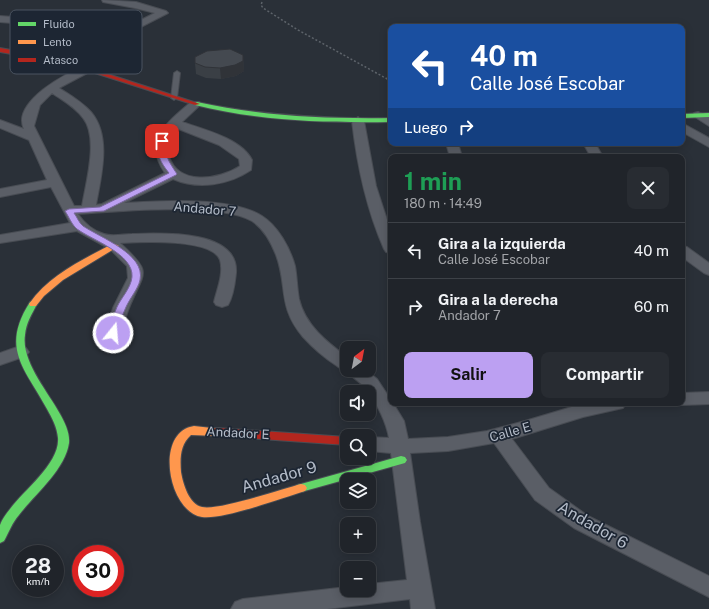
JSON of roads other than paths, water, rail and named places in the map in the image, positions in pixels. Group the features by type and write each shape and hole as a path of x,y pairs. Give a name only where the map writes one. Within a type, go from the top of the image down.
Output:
{"street":[{"path":"106,0 136,5 163,13 142,23"},
{"path":"0,18 10,19"},
{"path":"0,50 10,51"},
{"path":"79,74 52,88 34,102 29,114 28,126 69,211 79,226 109,243 134,265 136,278 121,308 113,333"},
{"path":"103,74 195,104 254,114 358,121 388,120"},
{"path":"52,88 82,110 95,128 97,147 95,209 173,174"},
{"path":"174,124 227,145 238,151 246,161 246,167 232,177 218,180 191,179 173,174 166,164 161,151 162,141 174,124 195,104"},
{"path":"685,116 703,115 709,122"},
{"path":"358,121 363,161 380,225 388,242"},
{"path":"0,124 34,138"},
{"path":"685,129 709,143"},
{"path":"0,193 56,182"},
{"name":"Andador 7","path":"69,211 148,206 194,207 236,211 256,217 269,229 278,242 287,266 293,304 300,319 319,344 340,359"},
{"path":"0,239 79,226"},
{"path":"0,538 9,518 53,464 62,447 63,431 46,397 20,352 19,334 24,316 35,300 109,243 149,237 187,240 202,243 216,248 224,254 228,264 228,277 222,302"},
{"path":"685,252 709,270"},
{"path":"0,358 20,352"},
{"path":"243,609 421,598 395,422 371,383 364,377"},
{"path":"685,398 709,398"},
{"name":"Calle E","path":"400,454 438,446 477,441 597,406"},
{"name":"Andador E","path":"178,485 177,440 188,431 260,434 340,440"},
{"name":"Andador 6","path":"499,435 542,494 547,498 581,522 709,587"},
{"path":"376,446 400,454"},
{"name":"Andador 9","path":"178,485 182,497 187,504 198,511 205,512 220,510 400,454"}],"lane":[{"path":"174,98 177,72"}]}
